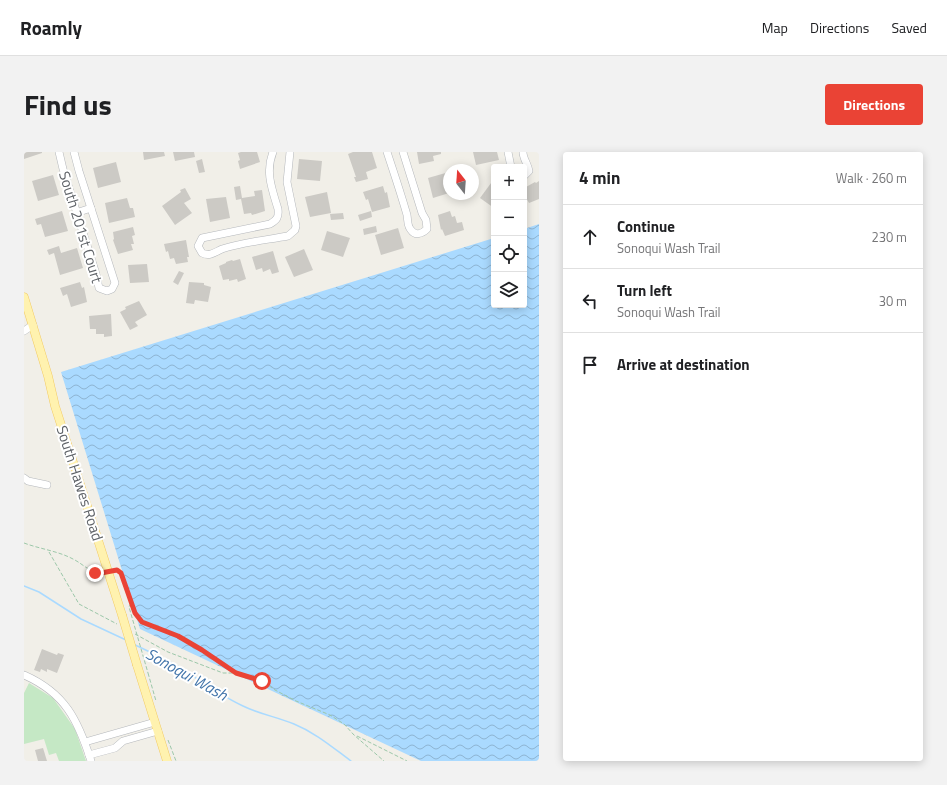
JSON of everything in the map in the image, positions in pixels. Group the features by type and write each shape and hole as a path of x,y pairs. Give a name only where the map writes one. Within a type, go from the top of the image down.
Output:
{"main road":[{"name":"South Hawes Road","path":"24,297 28,325 48,376 55,406 167,761"}],"street":[{"name":"South 201st Court","path":"59,152 97,284 99,288 107,291 112,290 114,283 74,152"},
{"path":"273,152 269,167 269,174 278,209 278,217 276,220 270,224 202,238 198,246 202,253 208,255 241,244 288,236 295,230 296,221 287,182 290,152"},
{"path":"387,152 408,217 409,229 418,234 427,229 427,224 422,213 403,152"},
{"path":"508,152 510,164"},
{"path":"523,152 527,164"},
{"path":"72,199 86,194"},
{"path":"76,213 91,208"},
{"path":"24,330 28,325"},
{"path":"24,478 28,481 47,485"},
{"path":"24,675 37,681 60,699 74,718 85,742 90,758 104,751 115,748 123,741 158,731"},
{"path":"85,742 155,722"},
{"path":"100,738 104,751"}],"path":[{"path":"24,543 73,559 86,569 95,573 117,570 121,573 135,613 142,622 178,636 236,673 262,681 296,701 330,715 344,724 354,735 384,761"},
{"path":"131,603 129,607 158,707"},
{"path":"166,734 176,761"},
{"path":"354,735 407,761"}],"green space":[{"path":"29,683 53,698 75,729 86,761 59,761 56,753 49,755 44,739 24,744 24,693"}],"water":[{"path":"539,224 539,761 421,761 140,629 61,372 491,239 491,308 527,308 527,228"}],"building":[{"path":"24,152 42,152 42,153 24,159"},
{"path":"143,152 164,152 165,156 144,160"},
{"path":"173,152 194,152 195,157 175,161"},
{"path":"257,152 260,162 240,169 238,153"},
{"path":"353,152 372,152 377,168 366,172 368,179 356,182 354,177 356,177 348,154"},
{"path":"417,152 441,152 441,154 433,156 434,161 419,164"},
{"path":"473,152 497,152 499,160 476,164"},
{"path":"202,159 205,172 199,173 196,161"},
{"path":"299,159 322,161 320,181 297,179"},
{"path":"116,162 121,182 98,188 93,168"},
{"path":"443,174 443,195 433,198 428,178"},
{"path":"53,175 59,195 38,201 32,181"},
{"path":"539,181 539,199 529,203 527,199 527,186 535,182 536,183"},
{"path":"491,183 491,206 480,198"},
{"path":"240,186 242,198 255,196 254,191 262,190 265,211 252,215 251,213 244,214 241,199 236,200 234,187"},
{"path":"383,186 385,193 387,192 390,207 372,212 368,199 366,200 363,192"},
{"path":"185,188 191,199 184,203 192,213 175,225 162,206 181,192 180,190"},
{"path":"327,192 331,213 310,217 305,197"},
{"path":"226,197 230,218 210,222 206,199"},
{"path":"127,198 130,208 133,208 135,217 109,223 105,203"},
{"path":"62,211 68,231 45,237 41,224 37,225 35,219"},
{"path":"371,211 372,217 360,221 358,215"},
{"path":"450,211 452,217 455,216 457,223 462,222 464,230 445,236 442,229 441,230 438,215"},
{"path":"343,213 344,219 331,220 330,214"},
{"path":"376,226 377,232 364,235 363,229"},
{"path":"133,227 135,235 132,236 134,244 131,244 133,250 118,254 113,240 113,232"},
{"path":"398,228 404,248 381,255 375,235"},
{"path":"327,231 350,238 343,257 321,250"},
{"path":"186,240 189,257 187,257 188,262 176,264 174,258 170,259 164,244"},
{"path":"59,246 61,253 77,248 83,268 60,275 54,253 49,255 47,250"},
{"path":"304,249 313,270 294,277 285,257"},
{"path":"273,251 279,272 272,274 270,269 263,272 262,268 256,270 252,257"},
{"path":"240,259 246,279 238,282 237,279 229,281 229,279 223,280 219,266 232,260"},
{"path":"147,264 149,282 130,283 128,265"},
{"path":"179,271 184,273 178,285 173,282"},
{"path":"80,282 82,288 84,287 87,302 71,307 67,294 63,296 60,288"},
{"path":"189,282 204,283 204,285 211,287 208,302 195,300 194,304 186,303"},
{"path":"139,301 147,315 135,322 138,326 130,330 120,312 126,309 125,307"},
{"path":"111,314 112,336 104,337 104,334 96,334 96,329 90,329 89,316"},
{"path":"42,649 57,655 58,653 64,655 57,673 47,669 47,672 41,669 40,672 34,670"},
{"path":"43,748 47,761 38,761 35,750"}],"waterway":[{"name":"Sonoqui Wash","path":"24,586 39,592 81,619 126,640"},
{"name":"Sonoqui Wash","path":"133,644 177,666 234,702 249,709 294,724 310,732 351,761"}],"route":[{"path":"95,573 117,570 121,573 135,613 142,622 178,636 236,673 262,681"}]}
